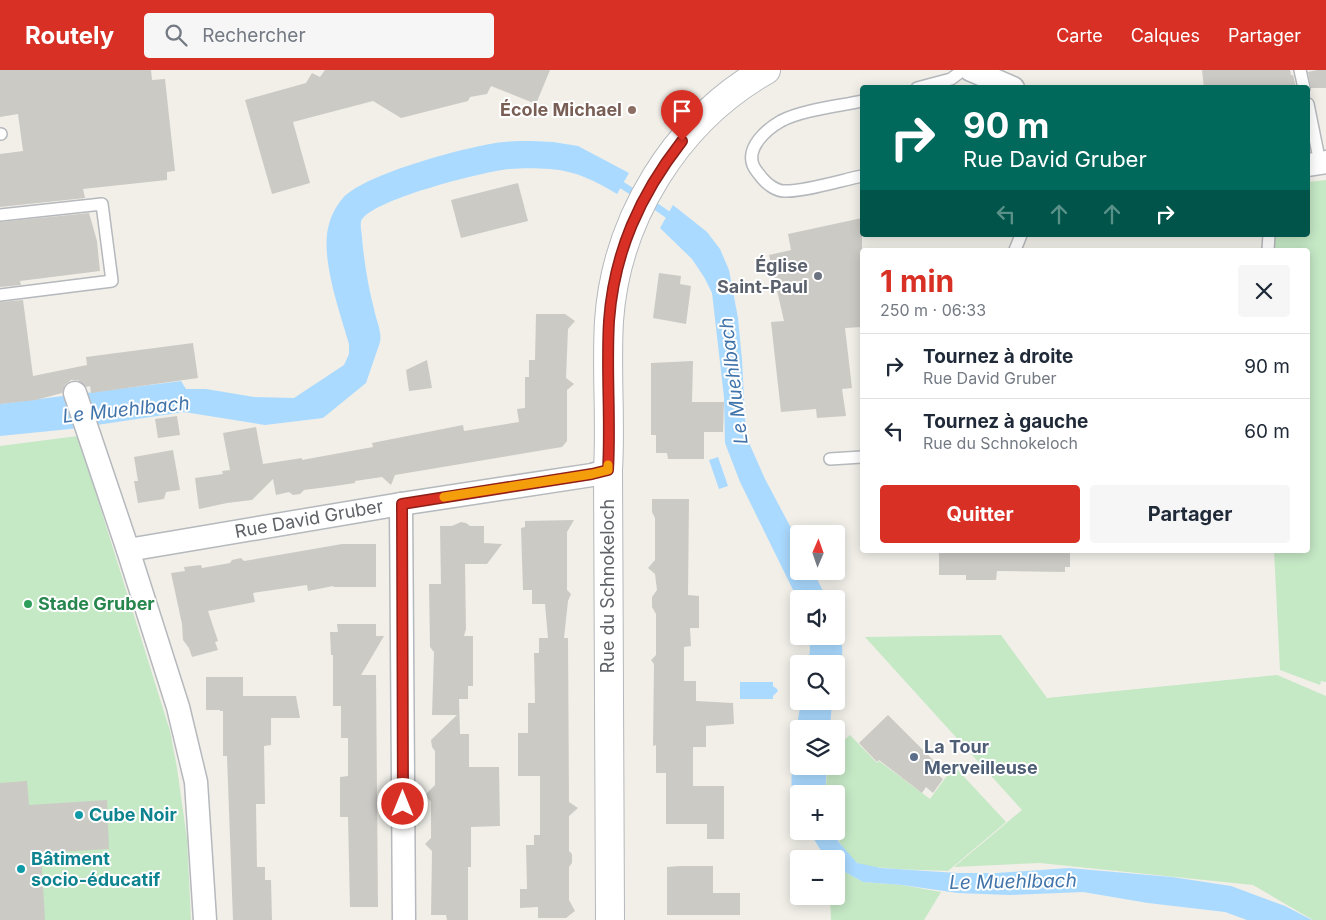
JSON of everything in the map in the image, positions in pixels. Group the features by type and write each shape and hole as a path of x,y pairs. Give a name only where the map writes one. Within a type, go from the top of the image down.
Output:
{"street":[{"name":"Rue du Schnokeloch","path":"610,920 608,470 610,435 608,342 611,303 619,260 632,221 654,179 682,141 706,115 740,86 766,70"},
{"path":"971,70 1005,85"},
{"path":"75,393 178,707 196,782 205,920"},
{"name":"Rue David Gruber","path":"128,550 608,470"},
{"path":"402,504 404,920"}],"lane":[{"path":"927,85 950,78 964,70"},
{"path":"1300,70 1303,85"},
{"path":"860,100 782,121 771,128 760,139 754,147 751,157 754,167 765,181 782,191 794,191 860,176"},
{"path":"1310,116 1318,163"},
{"path":"0,215 102,204 112,281 0,295"},
{"path":"830,459 860,456"}],"green space":[{"path":"1326,180 1326,682 1321,681 1320,685 1280,670 1274,553 1310,553 1310,248 1275,248 1275,237 1310,237 1310,182"},
{"path":"78,436 170,731 187,839 191,920 0,920 0,446"},
{"path":"1001,635 1047,698 1277,675 1326,696 1326,920 1313,920 1253,885 1040,863 954,867 1022,810 865,637"},
{"path":"850,735 877,763 879,761 930,799 954,766 1006,822 948,871 873,867 856,862 839,840 845,840 845,785 826,785 827,775 845,775 845,740"},
{"path":"845,872 863,882 902,885 941,892 924,920 831,920 830,905 845,905"}],"water":[{"path":"531,141 578,146 629,173 617,194 585,177 559,170 524,168 496,171 428,188 383,205 368,214 361,222 361,228 366,274 380,330 380,342 366,383 323,418 265,425 184,412 70,429 0,436 0,404 181,381 186,389 206,389 254,397 294,398 344,365 349,354 349,344 328,266 327,249 327,234 330,221 335,209 343,198 372,180 419,162 488,144"},
{"path":"673,205 707,232 720,249 729,270 738,318 746,436 765,479 790,526 790,580 818,580 822,590 793,590 740,482 725,443 724,397 712,293 692,259 660,228"},
{"path":"718,457 728,486 719,489 709,460"},
{"path":"810,645 842,645 842,655 809,655"},
{"path":"740,682 773,682 773,686 778,691 773,696 773,699 740,699"},
{"path":"800,710 831,710 831,720 798,720"},
{"path":"792,775 826,775 826,785 792,785"},
{"path":"814,840 838,840 857,863 881,868 957,873 997,873 1069,868 1172,877 1231,886 1285,906 1312,920 1247,920 1225,912 1148,903 1083,892 1009,895 958,893 902,885 863,882 845,872 845,850 821,850"}],"building":[{"path":"0,70 151,70 152,80 165,79 175,171 167,172 167,180 83,189 85,198 0,207 0,154 23,151 18,114 0,117"},
{"path":"325,70 550,70 536,104 491,86 487,94 470,97 468,101 401,118 373,101 293,122 310,183 272,194 245,100 306,83 312,73 320,77"},
{"path":"1202,70 1290,70 1295,85 1204,85"},
{"path":"1326,70 1326,88 1311,88 1308,72"},
{"path":"518,183 528,221 461,238 451,200"},
{"path":"89,213 97,241 100,271 20,281 21,285 0,287 0,222"},
{"path":"860,218 862,248 860,248 860,327 845,328 852,388 842,389 846,416 817,418 816,409 781,412 771,322 784,321 769,255 791,250 788,234"},
{"path":"659,273 681,276 680,284 691,286 686,324 653,318"},
{"path":"23,300 33,376 87,365 86,357 193,343 198,378 91,393 90,386 86,387 78,380 71,380 65,385 62,393 36,400 0,404 0,302"},
{"path":"536,314 565,314 575,321 568,329 566,378 574,384 567,390 567,441 562,447 395,475 391,485 382,477 304,490 300,494 293,495 289,492 276,495 273,479 252,500 199,509 195,478 223,474 222,471 230,470 223,433 256,427 263,464 302,458 302,460 373,447 372,443 463,425 464,431 519,422 517,409 525,408 525,377 529,377 529,360 535,360"},
{"path":"427,360 432,388 409,391 406,370"},
{"path":"693,361 692,402 724,402 723,432 704,432 704,459 668,459 667,453 656,453 656,435 651,435 651,363"},
{"path":"177,416 180,435 158,438 155,419"},
{"path":"173,450 180,490 166,492 164,499 138,503 134,481 138,481 134,457"},
{"path":"652,499 689,499 688,595 699,596 699,628 690,628 691,646 684,647 684,681 696,681 696,701 733,703 734,724 706,726 706,747 693,747 693,786 724,786 724,839 707,839 707,824 666,824 666,773 656,773 656,745 653,746 654,664 651,660 656,655 656,614 652,607 652,597 657,590 655,574 648,568 655,560 655,518 652,512"},
{"path":"574,520 567,532 567,590 571,594 568,601 564,638 568,638 569,802 578,808 569,816 569,851 572,854 572,863 569,867 569,900 575,911 566,918 538,918 538,907 520,908 520,889 527,889 526,845 534,845 534,835 540,835 540,776 518,776 518,733 528,733 528,703 535,703 534,653 539,653 539,638 548,638 545,604 532,604 532,590 523,590 521,528 525,527 525,521"},
{"path":"461,522 470,526 484,526 484,543 502,544 487,564 465,564 466,629 464,636 473,636 473,686 468,686 468,699 459,699 460,734 469,734 469,767 499,767 500,826 471,827 471,867 468,867 468,920 447,920 446,915 431,915 432,851 425,844 431,838 431,802 425,795 435,785 435,751 431,740 457,715 432,715 434,652 430,647 429,584 441,584 440,526 452,526"},
{"path":"342,544 376,544 376,587 333,586 308,591 307,585 253,593 255,602 208,611 218,641 215,642 218,650 192,657 189,648 183,640 182,624 171,573 185,571 184,567 201,565 202,568 230,563 232,560 241,558 244,561"},
{"path":"939,553 1070,553 1070,567 1065,567 1065,572 997,571 996,580 966,580 966,575 939,575"},
{"path":"337,624 376,624 376,636 384,636 361,675 376,675 378,907 350,907 348,817 340,817 340,777 348,776 348,738 341,738 341,706 333,706 333,655 331,655 330,632 338,632"},
{"path":"206,677 243,677 243,696 296,696 300,718 271,718 271,745 264,746 265,804 256,804 257,867 265,867 265,880 271,880 272,920 233,920 227,756 223,756 223,711 206,710"},
{"path":"888,715 940,767 936,773 943,779 933,793 926,787 922,793 879,760 877,762 859,743"},
{"path":"27,781 29,805 107,800 109,849 41,853 45,920 0,920 0,783"},
{"path":"713,866 713,893 740,893 740,915 667,915 667,867"}],"waterway":[{"name":"Le Muehlbach","path":"614,180 639,196"},
{"name":"Le Muehlbach","path":"648,201 674,219"}],"slow traffic":[{"path":"444,497 592,474 608,470 608,465"}],"place":[{"name":"École Michael","path":"632,110"},
{"name":"Église Saint-Paul","path":"818,276"},
{"name":"Stade Gruber","path":"28,604"},
{"name":"La Tour Merveilleuse","path":"914,757"},
{"name":"Cube Noir","path":"79,815"},
{"name":"Bâtiment socio-éducatif","path":"21,869"}],"route":[{"path":"403,804 402,504 608,470 610,435 609,322 614,282 625,240 639,206 654,179 682,141"}]}
